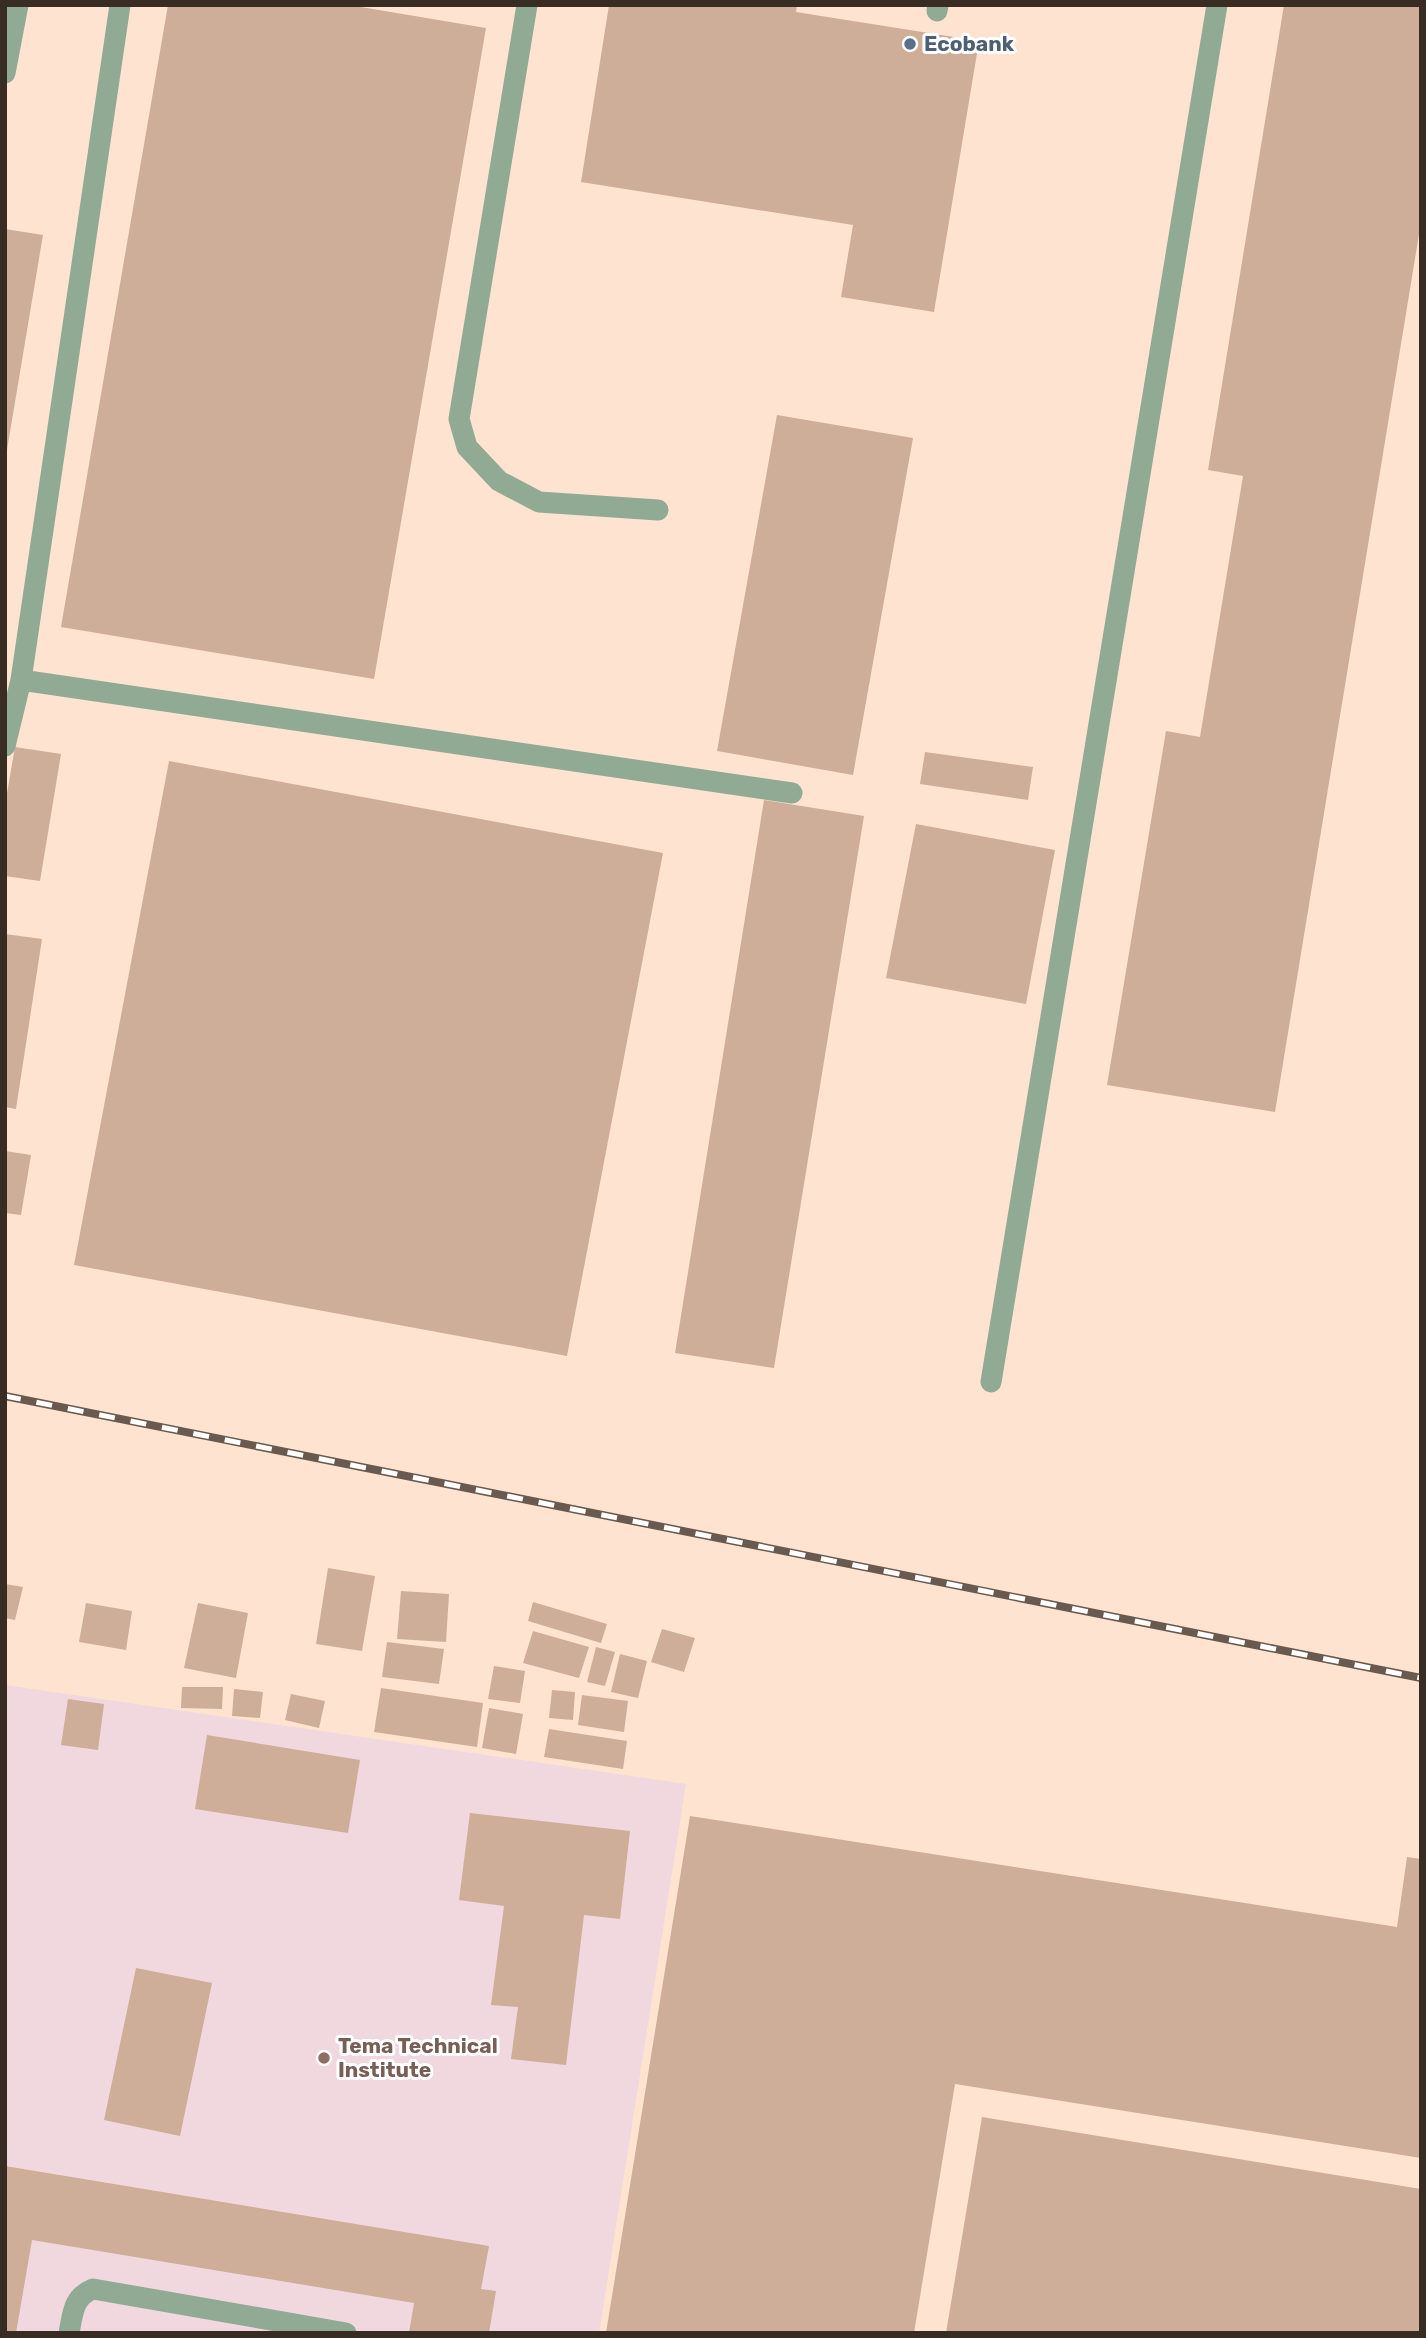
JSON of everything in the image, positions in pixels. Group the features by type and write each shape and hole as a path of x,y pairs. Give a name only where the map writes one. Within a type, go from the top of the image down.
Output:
{"lane":[{"path":"5,73 18,5"},
{"path":"5,746 21,680 120,5"},
{"path":"527,5 459,419 467,447 499,481 540,502 658,510"},
{"path":"991,1382 1217,5"},
{"path":"21,680 792,793"},
{"path":"69,2333 75,2302 93,2289 346,2333"}],"shaded area":[{"name":"Tema Technical Institute","path":"5,1685 686,1784 599,2333 5,2333"}],"building":[{"path":"168,5 349,5 486,28 374,679 61,627"},
{"path":"609,5 797,5 796,12 979,41 934,312 841,297 853,225 581,182"},
{"path":"1284,5 1421,5 1421,222 1275,1112 1107,1085 1166,731 1200,737 1243,476 1208,470"},
{"path":"5,229 43,235 7,450 5,450"},
{"path":"777,415 913,438 853,775 717,751"},
{"path":"15,747 61,754 40,881 5,876 5,805"},
{"path":"925,752 1033,767 1028,800 920,784"},
{"path":"169,761 663,853 567,1356 74,1265"},
{"path":"764,800 864,816 774,1368 675,1353"},
{"path":"916,824 1055,850 1026,1004 886,978"},
{"path":"5,934 42,939 16,1109 5,1107"},
{"path":"5,1151 31,1155 21,1215 5,1213"},
{"path":"328,1568 375,1576 362,1651 316,1644"},
{"path":"5,1584 23,1587 15,1620 5,1618"},
{"path":"401,1591 449,1594 446,1642 397,1639"},
{"path":"533,1602 607,1624 601,1643 528,1621"},
{"path":"86,1603 132,1611 126,1650 79,1642"},
{"path":"198,1603 248,1613 236,1678 184,1668"},
{"path":"662,1629 695,1638 684,1672 651,1662"},
{"path":"533,1631 589,1647 579,1678 523,1663"},
{"path":"387,1642 444,1649 439,1684 382,1677"},
{"path":"596,1647 615,1652 605,1686 587,1682"},
{"path":"620,1654 647,1661 638,1698 611,1692"},
{"path":"494,1666 525,1671 520,1703 488,1699"},
{"path":"182,1687 223,1687 222,1709 181,1708"},
{"path":"381,1688 483,1703 477,1747 374,1732"},
{"path":"234,1689 263,1692 260,1718 232,1716"},
{"path":"552,1690 575,1692 573,1720 549,1718"},
{"path":"291,1694 325,1701 319,1728 285,1720"},
{"path":"582,1695 628,1701 624,1732 578,1725"},
{"path":"68,1699 104,1704 98,1750 61,1745"},
{"path":"489,1708 523,1714 516,1754 482,1748"},
{"path":"549,1729 627,1741 623,1769 544,1757"},
{"path":"207,1735 360,1760 348,1833 195,1809"},
{"path":"470,1813 630,1831 620,1919 584,1915 566,2065 511,2059 518,2007 491,2005 504,1906 459,1900"},
{"path":"690,1816 1397,1927 1407,1857 1421,1859 1421,2158 955,2084 914,2333 606,2333"},
{"path":"136,1968 212,1983 180,2136 104,2120"},
{"path":"982,2117 1421,2189 1421,2333 946,2333"},
{"path":"5,2166 489,2246 481,2289 496,2291 489,2333 409,2333 414,2303 32,2240 16,2333 5,2333"}],"railway":[{"path":"5,1396 1421,1678"}],"place":[{"name":"Ecobank","path":"910,44"},
{"name":"Tema Technical Institute","path":"324,2058"}]}
